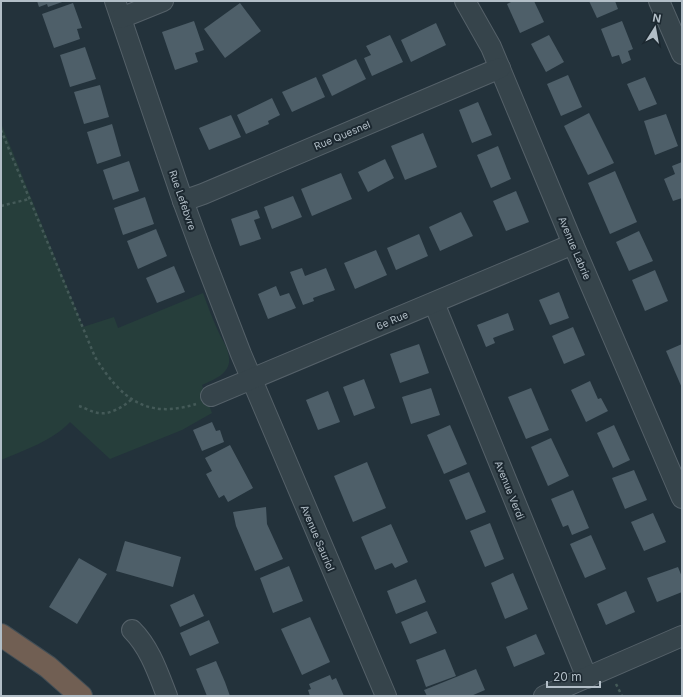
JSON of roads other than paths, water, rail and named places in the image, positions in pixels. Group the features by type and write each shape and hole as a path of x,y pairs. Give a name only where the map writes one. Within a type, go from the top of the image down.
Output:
{"highway":[{"path":"1,635 48,667 81,696"}],"street":[{"name":"Rue Lefebvre","path":"163,1 118,10 200,250 251,379"},
{"name":"Avenue Labrie","path":"465,1 488,40 573,244 682,498"},
{"path":"659,1 682,54"},
{"name":"Rue Quesnel","path":"183,201 203,194 500,68"},
{"name":"6e Rue","path":"207,399 251,379 573,244"},
{"name":"Avenue Verdi","path":"434,303 587,678"},
{"name":"Avenue Sauriol","path":"251,379 386,696"},
{"path":"132,630 146,647 167,696"},
{"path":"544,696 682,636"}]}
